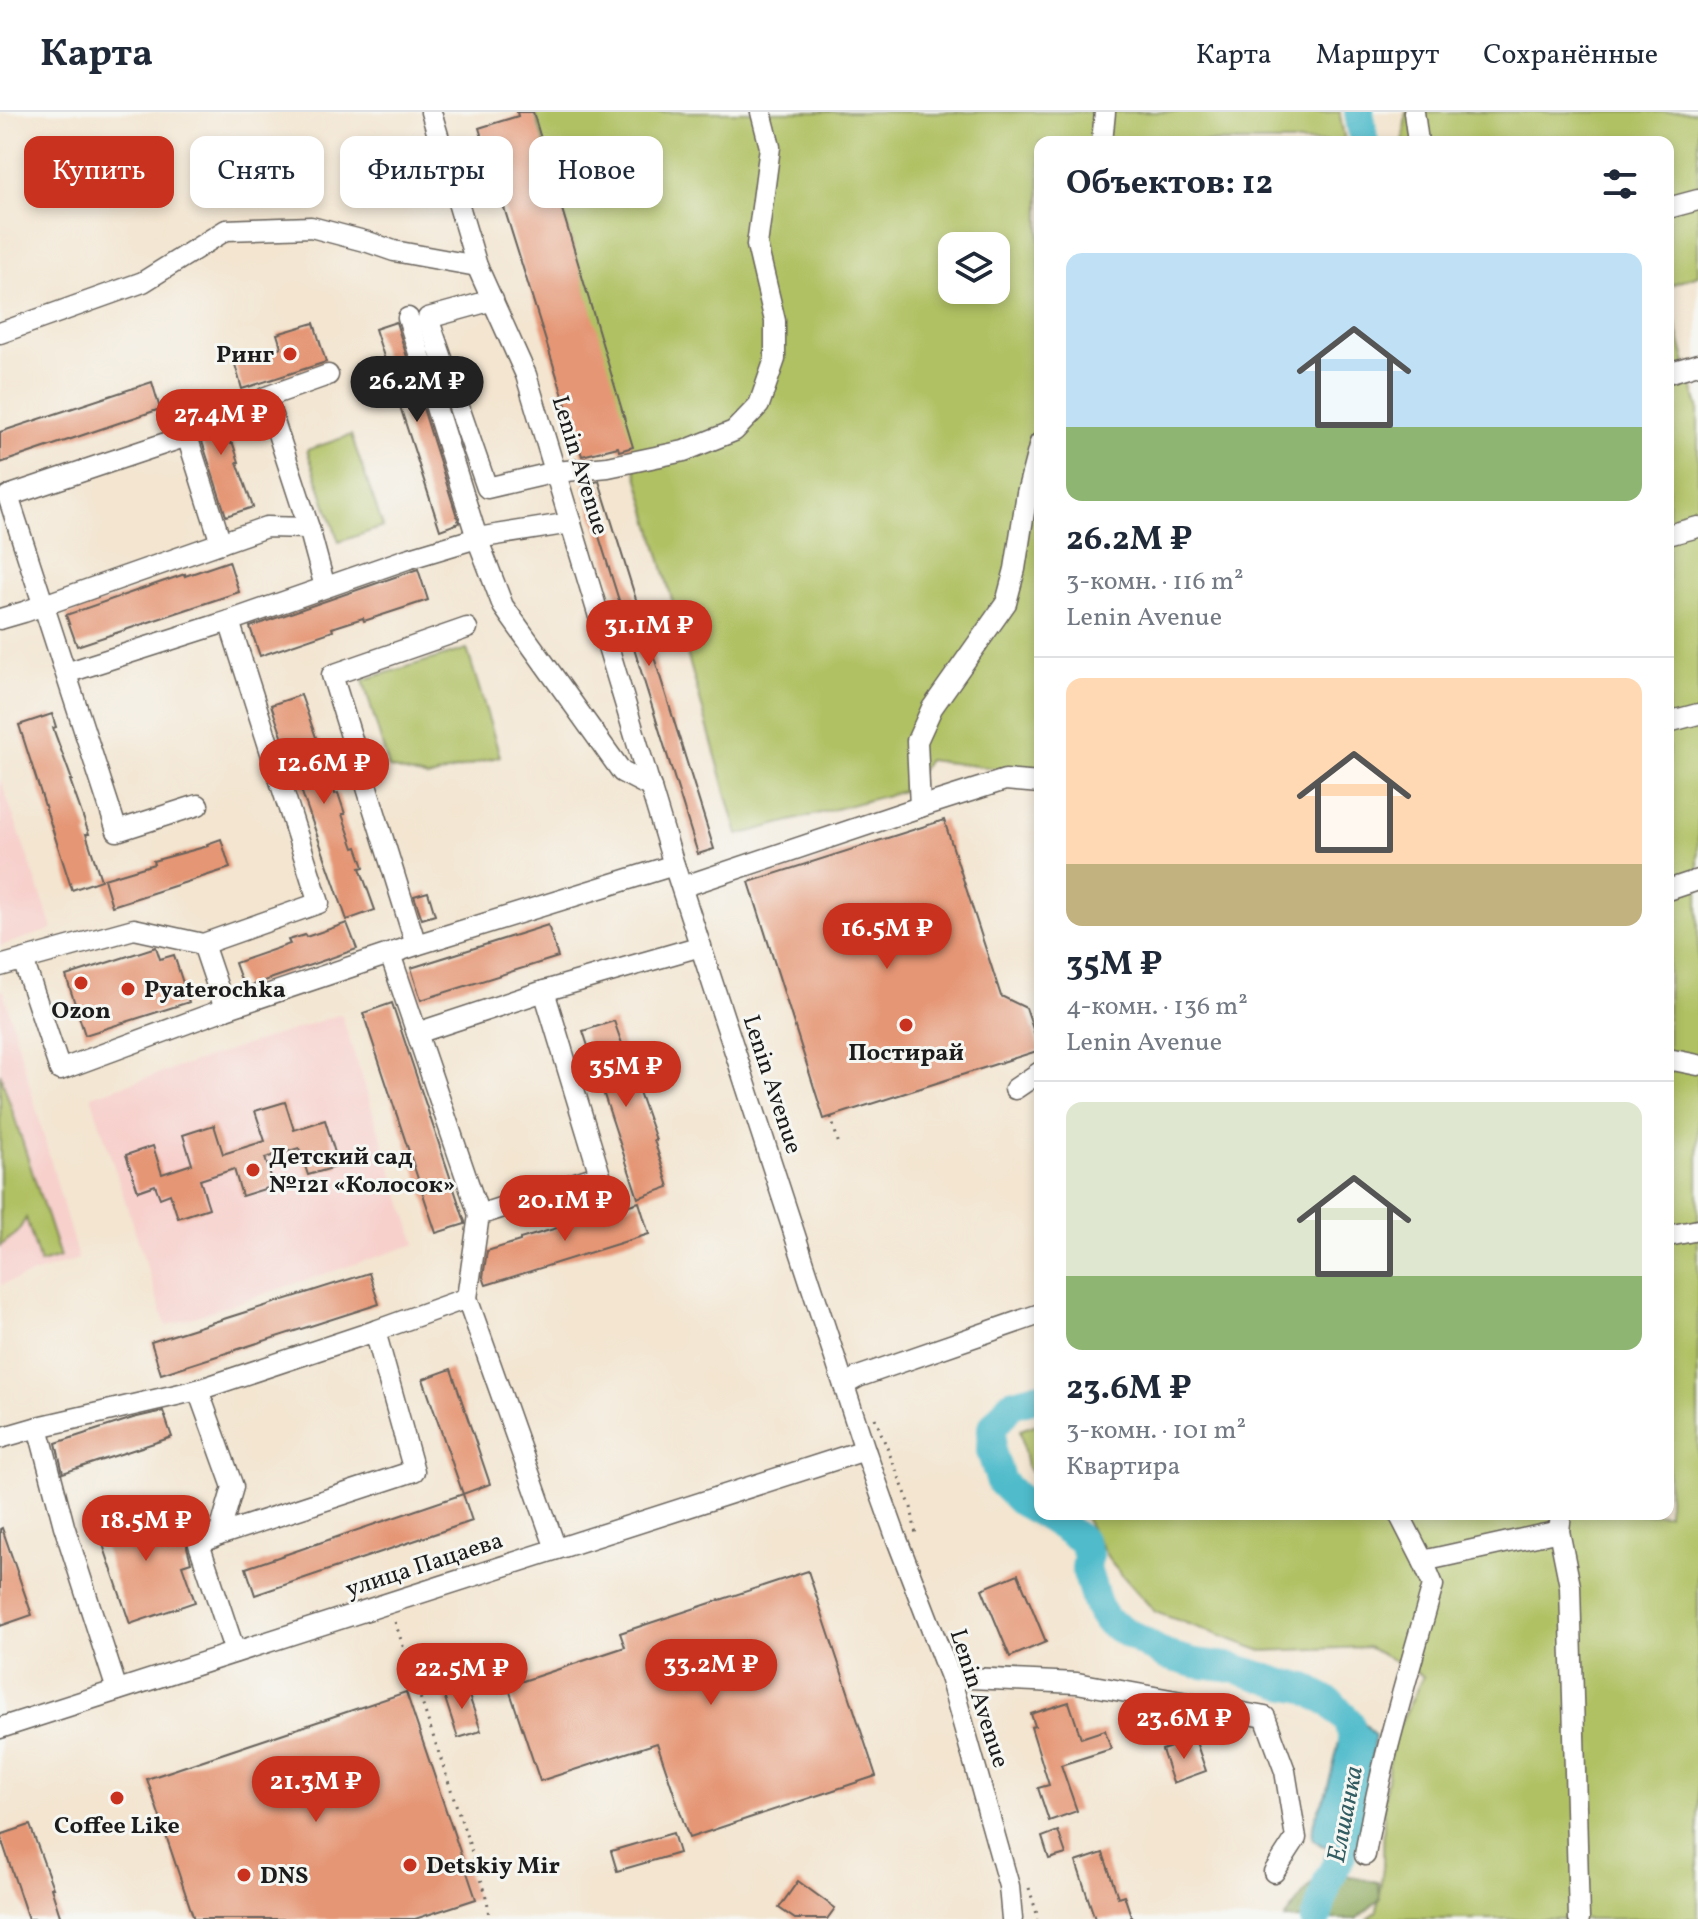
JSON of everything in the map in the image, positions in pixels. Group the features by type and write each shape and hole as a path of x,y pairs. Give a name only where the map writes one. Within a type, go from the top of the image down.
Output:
{"street":[{"name":"Lenin Avenue","path":"431,112 477,266 526,375 674,865 865,1450 950,1677 1006,1872 1012,1919"},
{"path":"493,300 428,318 487,488 556,472 608,467 684,451 734,431 759,405 775,359 775,321 757,245 770,147 761,112"},
{"path":"1103,136 1105,112"},
{"path":"1414,112 1417,136"},
{"path":"1674,206 1698,200"},
{"path":"0,333 143,282 226,230 311,227 394,251 477,266"},
{"path":"408,318 477,538 503,606 622,772 651,787"},
{"path":"1674,371 1698,364"},
{"path":"325,587 266,397 328,375"},
{"path":"198,805 117,831 8,496 187,436 221,543"},
{"path":"920,807 917,741 932,708 1006,603 1034,466"},
{"path":"66,673 477,538 571,523"},
{"path":"0,619 266,527 309,528"},
{"path":"1674,533 1698,527"},
{"path":"0,966 134,929 203,944 319,903 229,621"},
{"path":"416,945 332,675 467,628"},
{"path":"1674,720 1698,714"},
{"path":"682,887 1005,780 1034,782"},
{"path":"23,960 60,1070 225,1009 416,945 674,865"},
{"path":"1674,888 1698,880"},
{"path":"203,944 225,1009"},
{"path":"417,1033 544,991 701,946"},
{"path":"390,954 479,1215 467,1298 556,1549"},
{"path":"479,1215 600,1175 544,991"},
{"path":"1674,1060 1698,1065"},
{"path":"1015,1089 1034,1076"},
{"path":"1674,1235 1698,1230"},
{"path":"0,1438 198,1390 467,1298"},
{"path":"844,1385 858,1377 1034,1316"},
{"path":"235,1652 199,1544 414,1471 375,1331"},
{"path":"198,1390 233,1487 219,1535"},
{"path":"38,1427 64,1526 117,1690"},
{"name":"улица Пацаева","path":"0,1728 865,1450"},
{"path":"1365,1855 1384,1762 1433,1585 1402,1520"},
{"path":"1423,1561 1560,1523 1570,1586 1579,1919"},
{"path":"950,1677 1077,1683 1265,1717 1285,1771 1296,1838 1274,1872"}],"path":[{"path":"831,1117 839,1145"},
{"path":"389,1603 487,1897 489,1919"}],"shaded area":[{"path":"0,778 53,929 0,946"},
{"path":"3,990 78,1259 0,1285 0,991"},
{"name":"Детский сад №121 «Колосок»","path":"341,1014 416,1244 166,1326 91,1096"}],"green space":[{"path":"535,112 1340,112 1344,136 1034,136 1034,773 928,760 907,790 738,835 562,208 663,208 663,136 542,136"},
{"path":"1406,112 1698,112 1698,275 1674,284 1674,136 1404,136"},
{"path":"1674,319 1698,407 1698,1919 1368,1919 1377,1911 1383,1868 1384,1801 1392,1741 1423,1676 1368,1647 1262,1651 1155,1612 1111,1563 1086,1520 1674,1520"},
{"path":"351,435 383,527 339,542 307,450"},
{"path":"467,649 500,756 428,778 389,768 363,680"},
{"path":"0,1073 60,1257 40,1263 26,1218 17,1233 0,1246"},
{"path":"1034,1425 1034,1476 1027,1467 1020,1430"},
{"path":"1322,1870 1378,1882 1380,1899 1356,1919 1284,1919"}],"water":[{"path":"1353,1709 1375,1736 1366,1813 1354,1854 1321,1845 1313,1838 1313,1826 1327,1791 1338,1746 1339,1710"}],"building":[{"path":"517,112 533,112 540,136 529,136 529,208 562,208 633,447 619,451 618,447 582,456 504,208 513,208 513,136 482,136 479,128 518,116"},
{"path":"396,322 459,523 440,530 375,329"},
{"name":"Ринг","path":"314,323 326,362 242,389 234,361 281,347 277,334"},
{"path":"152,382 160,409 0,463 0,432"},
{"path":"216,399 253,507 226,516 199,432 192,424 187,409"},
{"path":"599,481 714,849 698,854 583,485"},
{"path":"229,561 239,592 77,646 66,615"},
{"path":"418,569 428,600 332,628 333,631 260,656 250,627"},
{"path":"301,695 326,759 323,760 335,794 338,793 354,848 357,847 364,867 360,868 375,910 347,920 271,705"},
{"path":"52,714 56,727 53,728 72,780 101,880 72,890 19,725"},
{"path":"944,820 1001,996 1026,1008 1034,1032 1034,1052 824,1119 749,882"},
{"path":"221,839 230,868 112,906 104,879 208,846"},
{"path":"428,892 435,915 422,919 414,896"},
{"path":"347,923 357,949 244,988 235,963 290,944 288,940"},
{"path":"548,925 558,957 421,1000 411,968"},
{"name":"Pyaterochka","path":"156,947 160,959 174,955 189,1002 85,1035 66,976"},
{"path":"392,1003 465,1222 436,1233 363,1013"},
{"path":"614,1021 656,1140 669,1187 638,1198 583,1031"},
{"path":"285,1102 294,1130 325,1120 339,1166 308,1175 299,1148 265,1158 274,1186 242,1196 234,1169 200,1180 209,1208 178,1218 170,1194 160,1198 155,1185 138,1191 126,1155 153,1146 162,1174 192,1164 183,1135 214,1125 223,1154 265,1141 255,1111"},
{"path":"639,1202 649,1234 486,1285 483,1277 487,1251"},
{"path":"369,1273 379,1304 161,1374 151,1342"},
{"path":"451,1369 490,1484 463,1494 423,1379"},
{"path":"163,1411 172,1437 63,1473 56,1443"},
{"path":"463,1494 472,1521 255,1595 246,1568"},
{"path":"154,1501 169,1544 188,1538 191,1562 182,1565 195,1602 130,1624 95,1521"},
{"path":"0,1529 32,1615 0,1626"},
{"path":"808,1571 876,1776 689,1838 657,1743 540,1781 508,1686 625,1647 620,1633"},
{"path":"1018,1574 1046,1642 1010,1657 982,1589"},
{"path":"465,1684 481,1731 458,1738 443,1692"},
{"path":"406,1692 476,1899 415,1919 194,1919 147,1779"},
{"path":"1069,1702 1081,1738 1105,1730 1111,1749 1061,1765 1077,1811 1049,1821 1038,1788 1049,1785 1031,1727 1035,1726 1031,1714"},
{"path":"1195,1739 1206,1771 1173,1783 1162,1750"},
{"path":"30,1825 61,1919 28,1919 0,1835"},
{"path":"1058,1831 1066,1854 1049,1859 1042,1837"},
{"path":"673,1833 679,1853 617,1871 611,1851"},
{"path":"1103,1853 1118,1897 1124,1895 1132,1919 1095,1919 1076,1862"},
{"path":"798,1881 835,1908 827,1919 795,1919 779,1908"}],"waterway":[{"name":"Елшанка","path":"1359,112 1363,136"},
{"name":"Елшанка","path":"1034,1398 1011,1404 992,1428 991,1451 1001,1482 1020,1501 1034,1509"},
{"name":"Елшанка","path":"1052,1520 1082,1540 1088,1555 1086,1569 1098,1607 1107,1621 1165,1655 1234,1668 1305,1688 1332,1704 1349,1722 1355,1746"},
{"name":"Елшанка","path":"1315,1919 1341,1855 1351,1810"}],"place":[{"name":"Ринг","path":"290,354"},
{"name":"Ozon","path":"81,983"},
{"name":"Pyaterochka","path":"128,989"},
{"name":"Постирай","path":"906,1025"},
{"name":"Детский сад №121 «Колосок»","path":"253,1170"},
{"name":"Coffee Like","path":"117,1798"},
{"name":"Detskiy Mir","path":"410,1865"},
{"name":"DNS","path":"244,1875"}]}
